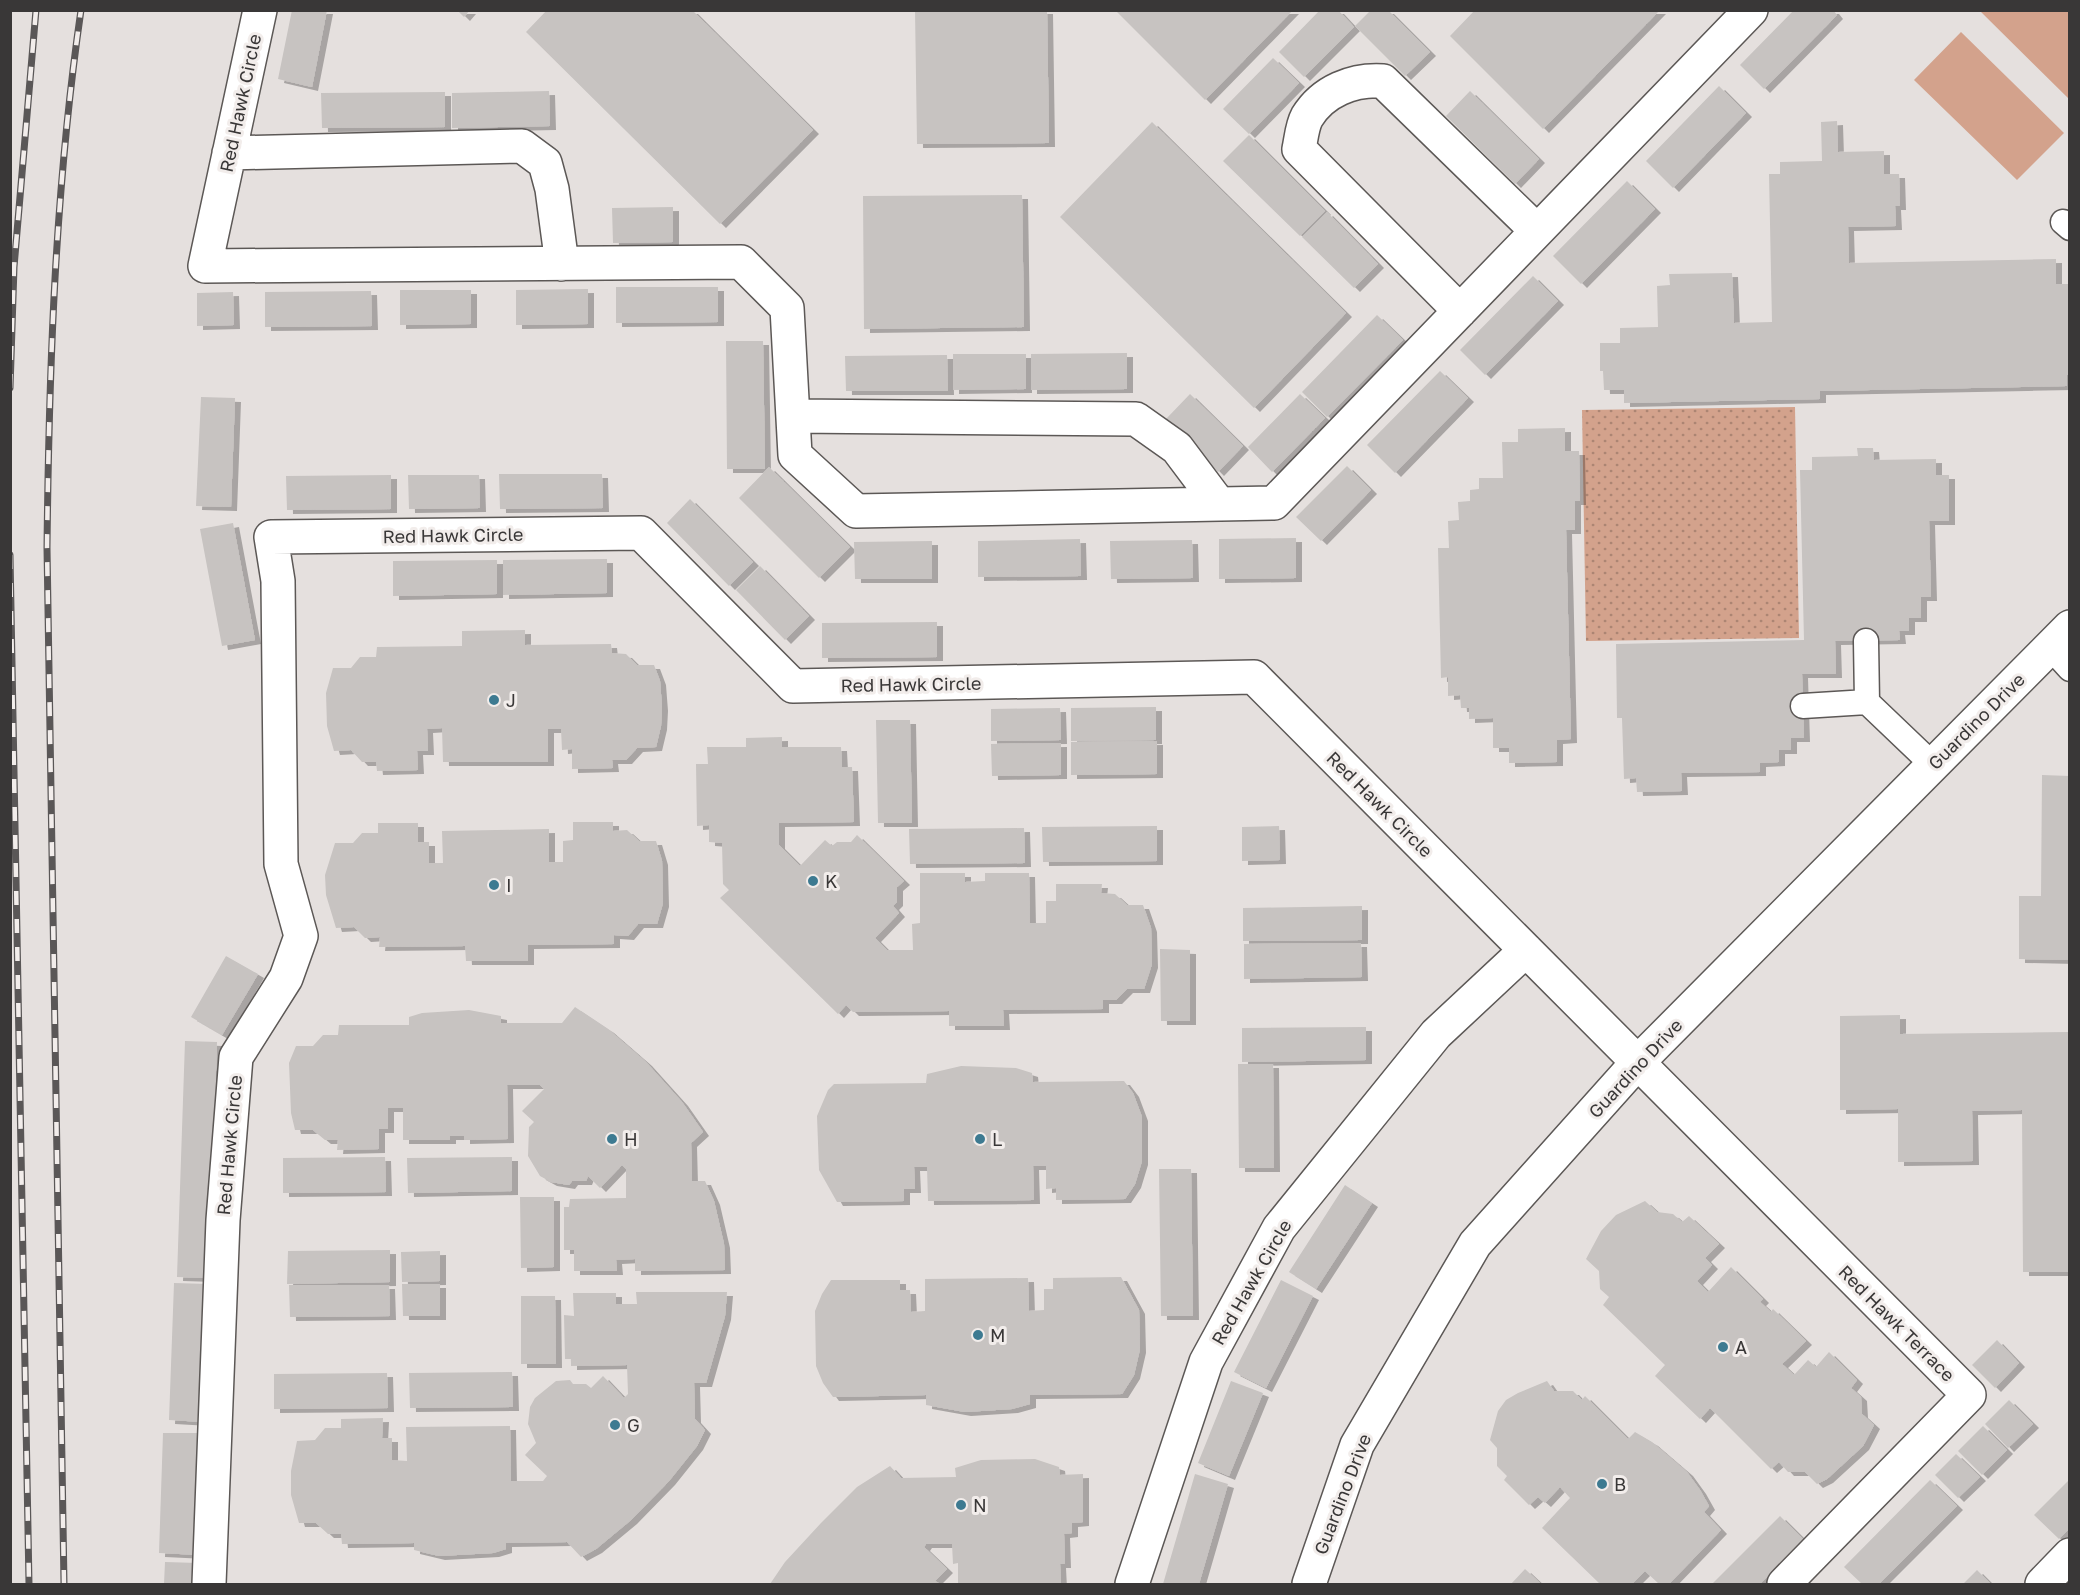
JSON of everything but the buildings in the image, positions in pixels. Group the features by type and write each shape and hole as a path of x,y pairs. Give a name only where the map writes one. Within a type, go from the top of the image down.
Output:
{"street":[{"name":"Red Hawk Circle","path":"260,10 205,266 562,264"},
{"path":"229,153 522,146 544,163 552,189 562,264 741,262 787,308 795,455 855,512 1274,503 1751,10"},
{"path":"1460,311 1299,149 1306,119 1328,93 1366,80 1383,81 1537,231"},
{"path":"793,416 1136,419 1178,448 1219,504"},
{"name":"Red Hawk Circle","path":"209,1584 223,1220 236,1057 286,978 301,936 281,864 278,581 271,537 641,533 793,686 1254,677 1637,1063"},
{"name":"Guardino Drive","path":"1309,1584 1357,1445 1475,1244 1637,1063 1933,765 2063,648"},
{"name":"Red Hawk Circle","path":"1132,1584 1206,1362 1279,1228 1436,1034 1526,950"},
{"name":"Red Hawk Terrace","path":"1637,1063 1970,1395 1784,1584"},
{"path":"2042,1584 2070,1555"}],"lane":[{"path":"1866,641 1867,702 1933,765"},
{"path":"1803,706 1867,702"}],"shaded area":[{"path":"1980,11 2069,11 2069,99"},
{"path":"1961,32 2064,133 2017,180 1914,80"},
{"path":"1795,407 1799,638 1586,641 1582,410"}],"railway":[{"path":"10,388 14,267 36,10"},
{"path":"64,1584 47,548 52,346 59,211 81,10"},
{"path":"10,555 29,1584"}],"place":[{"name":"J","path":"494,700"},
{"name":"K","path":"813,881"},
{"name":"I","path":"494,885"},
{"name":"H","path":"612,1139"},
{"name":"L","path":"980,1139"},
{"name":"M","path":"978,1335"},
{"name":"A","path":"1723,1347"},
{"name":"G","path":"615,1425"},
{"name":"B","path":"1602,1484"},
{"name":"N","path":"961,1505"}]}
